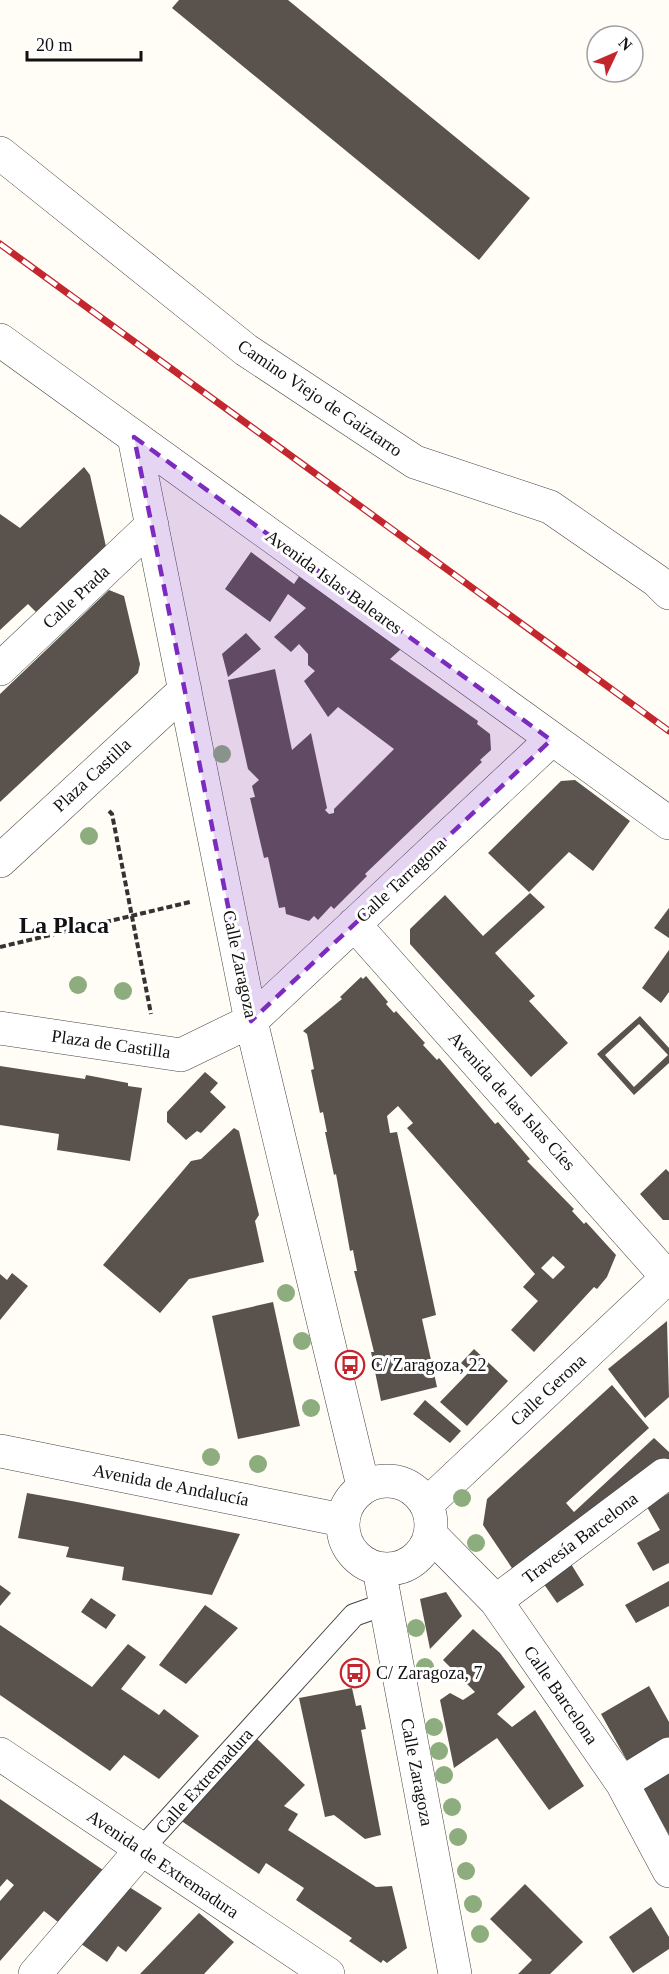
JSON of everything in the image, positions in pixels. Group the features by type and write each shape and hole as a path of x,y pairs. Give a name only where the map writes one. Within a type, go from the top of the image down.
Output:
{"street":[{"name":"Camino Viejo de Gaiztarro","path":"0,153 246,350 405,456 415,462 550,507 657,581 669,593"},
{"name":"Avenida Islas Baleares","path":"2,344 669,823"},
{"name":"Calle Zaragoza","path":"134,438 251,1021 363,1486"},
{"name":"Calle Prada","path":"0,669 152,525"},
{"name":"Plaza Castilla","path":"0,861 185,690"},
{"name":"Calle Tarragona","path":"251,1021 551,740"},
{"name":"Avenida de las Islas Cíes","path":"354,924 669,1277"},
{"name":"Plaza de Castilla","path":"0,1028 181,1054 251,1021"},
{"name":"Calle Gerona","path":"429,1520 669,1277"},
{"name":"Avenida de Andalucía","path":"0,1450 342,1520"},
{"name":"Travesía Barcelona","path":"496,1601 664,1475"},
{"path":"384,1479 409,1485 429,1520 424,1552 410,1564 395,1569 379,1569 356,1556 344,1536 342,1520 349,1501 363,1486 384,1479"},
{"name":"Calle Barcelona","path":"429,1520 496,1601 622,1784 669,1871"},
{"name":"Calle Zaragoza","path":"379,1569 455,1974"},
{"name":"Avenida de Extremadura","path":"0,1754 328,1974"},
{"path":"622,1784 669,1754"},
{"name":"Calle Extremadura","path":"35,1974 141,1850"}],"lane":[{"name":"Calle Extremadura","path":"141,1850 354,1615 385,1604"}],"path":[{"path":"83,784 112,814 152,1013 146,1049"},
{"path":"0,947 226,894"}],"highlighted area":[{"path":"134,437 551,740 251,1021"}],"building":[{"path":"179,0 288,0 530,198 479,260 172,8"},
{"path":"84,467 90,475 107,551 38,614 28,604 0,630 0,514 20,528"},
{"path":"251,552 294,584 300,575 401,649 390,659 478,721 477,724 490,734 491,750 480,760 482,762 365,874 367,876 334,909 331,906 318,920 314,916 309,921 286,914 285,907 279,908 268,857 264,858 250,798 255,797 252,786 259,780 248,769 228,680 275,669 292,750 311,733 327,808 325,810 329,814 334,813 334,809 394,749 338,707 328,717 304,681 315,671 308,665 308,654 299,644 291,652 274,637 306,608 288,594 270,622 225,589"},
{"path":"109,590 124,596 140,664 138,673 0,802 0,694"},
{"path":"246,633 261,649 228,677 222,654"},
{"path":"575,780 630,821 593,871 569,852 529,892 488,853 561,781"},
{"path":"530,893 545,907 495,953 535,996 529,1001 568,1043 531,1077 410,944 410,929 445,895 483,936"},
{"path":"669,908 669,938 654,928"},
{"path":"669,950 669,992 661,1003 642,988"},
{"path":"366,976 388,1002 386,1004 394,1013 396,1011 437,1060 439,1058 495,1124 498,1122 530,1159 527,1161 574,1209 572,1211 584,1224 586,1222 616,1255 607,1277 597,1289 594,1287 534,1352 511,1330 538,1301 523,1287 535,1274 407,1128 413,1123 398,1106 387,1116 390,1133 397,1132 436,1315 422,1319 437,1387 381,1401 371,1352 374,1352 354,1271 357,1271 353,1250 350,1251 336,1174 334,1175 325,1132 327,1132 323,1112 320,1113 311,1070 314,1069 307,1034 303,1031 342,999 340,997 361,977 363,979","holes":["553,1256 565,1267 553,1279 541,1268"]},
{"path":"640,1016 669,1048 669,1063 634,1095 597,1054","holes":["639,1024 668,1055 634,1087 605,1055"]},
{"path":"0,1066 85,1079 86,1075 142,1088 130,1161 57,1150 59,1134 0,1125"},
{"path":"205,1072 218,1083 210,1092 226,1107 201,1133 197,1131 186,1140 167,1122 167,1112"},
{"path":"234,1128 239,1131 259,1215 255,1221 264,1262 189,1279 160,1313 103,1265 191,1161 201,1159"},
{"path":"666,1169 669,1172 669,1220 663,1220 640,1194"},
{"path":"12,1273 28,1286 0,1320 0,1274 7,1280"},
{"path":"273,1302 300,1426 238,1439 212,1316"},
{"path":"667,1321 669,1397 645,1418 608,1369"},
{"path":"474,1349 508,1381 467,1426 440,1402 470,1371 461,1363"},
{"path":"612,1385 649,1428 566,1503 574,1512 654,1438 669,1452 669,1459 626,1498 518,1577 483,1525 487,1499"},
{"path":"425,1400 461,1431 450,1443 413,1414"},
{"path":"27,1493 240,1534 212,1595 122,1580 124,1567 66,1557 69,1547 18,1538"},
{"path":"669,1493 669,1563 653,1571 637,1543 660,1530 647,1507"},
{"path":"568,1559 584,1585 557,1603 539,1577"},
{"path":"669,1581 669,1606 636,1623 625,1605"},
{"path":"0,1585 11,1593 0,1606"},
{"path":"446,1592 462,1616 430,1649 420,1599"},
{"path":"91,1598 116,1615 106,1629 81,1612"},
{"path":"205,1605 238,1628 186,1684 159,1665"},
{"path":"0,1625 92,1687 128,1644 146,1657 121,1689 159,1715 164,1709 199,1736 159,1779 124,1755 110,1771 0,1695"},
{"path":"473,1629 500,1653 525,1687 497,1714 512,1727 535,1710 584,1786 549,1810 497,1738 454,1768 440,1700 450,1693 463,1700 475,1692 443,1660"},
{"path":"649,1686 669,1722 669,1747 631,1768 601,1714"},
{"path":"352,1688 356,1706 361,1705 366,1729 361,1730 381,1835 365,1839 334,1815 325,1817 299,1698"},
{"path":"252,1734 305,1785 284,1806 298,1814 288,1830 376,1887 392,1886 407,1948 387,1963 383,1960 381,1963 349,1941 352,1938 296,1900 304,1888 266,1863 259,1874 180,1820"},
{"path":"669,1763 669,1835 638,1779"},
{"path":"0,1799 103,1870 58,1922 44,1911 0,1961 0,1901 14,1885 7,1879 0,1887"},
{"path":"123,1883 162,1908 126,1952 118,1946 107,1962 74,1939"},
{"path":"525,1884 583,1942 550,1974 518,1974 532,1960 490,1919"},
{"path":"651,1907 669,1937 669,1949 633,1973 609,1937"},
{"path":"199,1913 234,1942 204,1974 140,1974"}],"railway":[{"path":"0,244 669,731"}],"place":[{"name":"C/ Zaragoza, 22","path":"350,1365"},
{"name":"C/ Zaragoza, 7","path":"355,1673"}],"district":[{"name":"La Placa","path":"64,925"}]}
